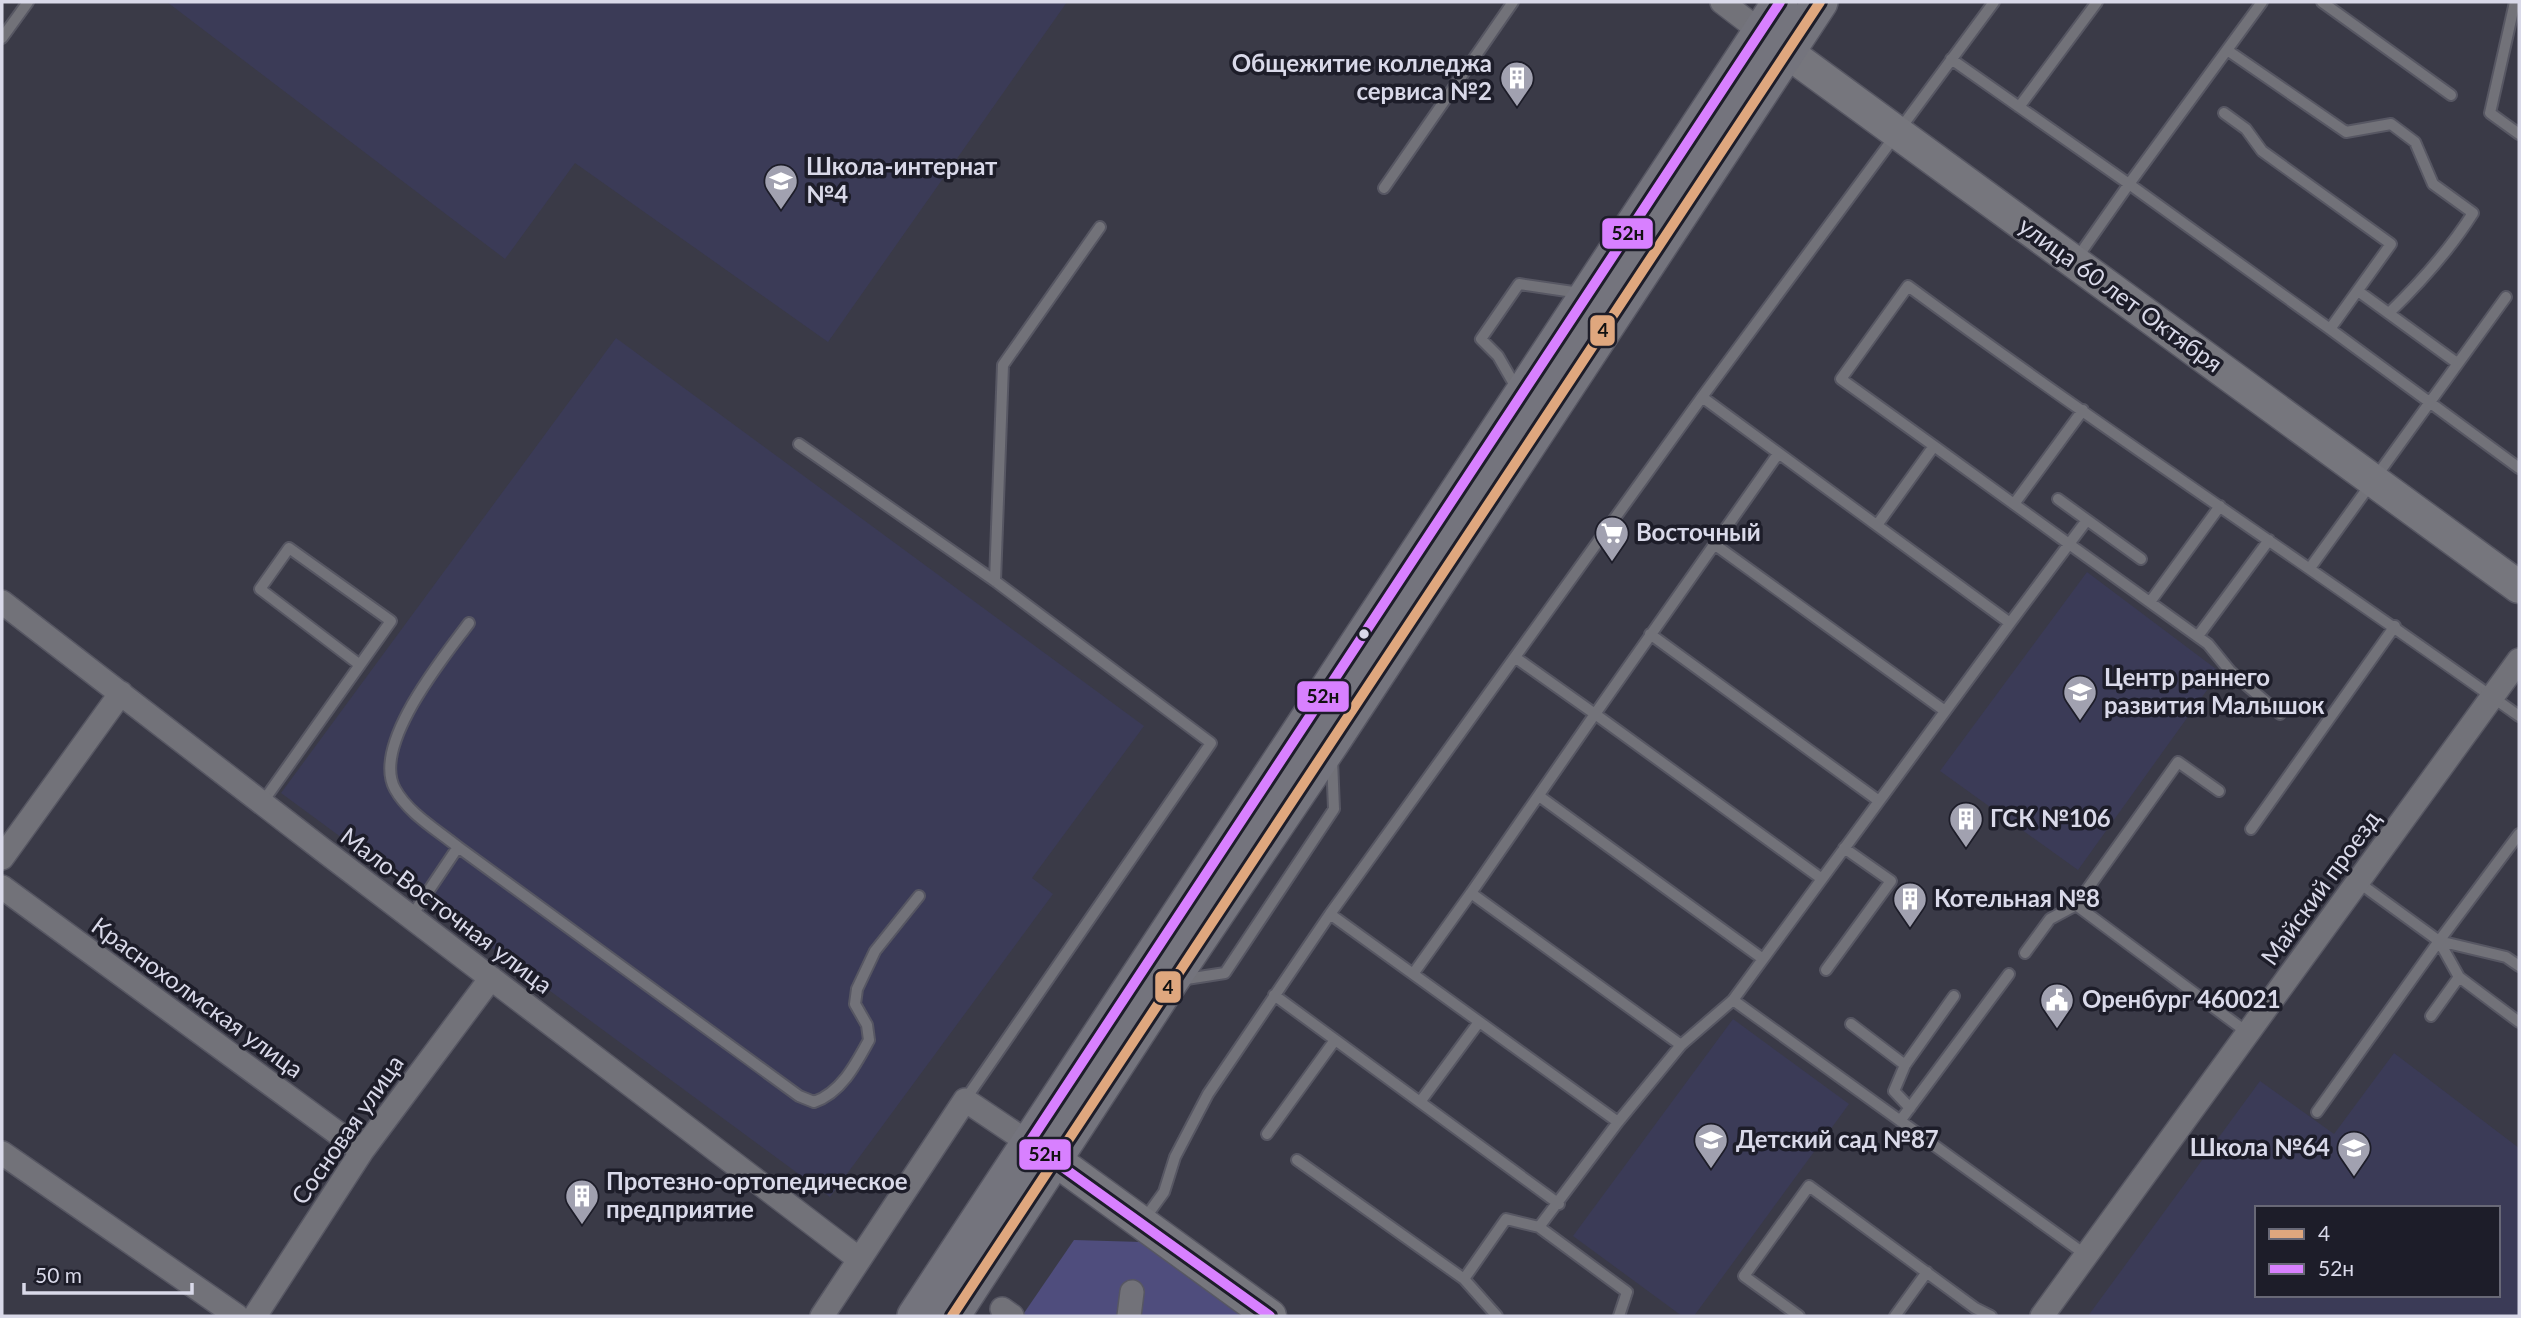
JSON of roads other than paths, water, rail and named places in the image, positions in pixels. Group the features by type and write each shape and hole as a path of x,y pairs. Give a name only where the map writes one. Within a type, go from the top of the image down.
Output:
{"main road":[{"path":"951,1316 1042,1151 1520,395 1780,2"},
{"path":"915,1316 1170,982 1332,742 1820,2"},
{"name":"улица 60 лет Октября","path":"1760,31 2519,587"},
{"path":"1042,1151 1270,1316"}],"street":[{"name":"улица 60 лет Октября","path":"1722,2 1760,31"},
{"name":"Мало-Восточная улица","path":"2,602 859,1259"},
{"name":"Майский проезд","path":"2042,1316 2519,660"},
{"path":"2,858 121,693"},
{"name":"Краснохолмская улица","path":"2,887 362,1151"},
{"name":"Сосновая улица","path":"255,1316 362,1151 491,978"},
{"path":"822,1316 965,1100 1042,1151"},
{"path":"2,1153 237,1316"},
{"path":"1129,1316 1132,1292"}],"lane":[{"path":"2,38 28,2"},
{"path":"1384,188 1513,2"},
{"path":"1141,1223 1164,1192 1175,1157 1208,1094 1330,914 1702,397 1896,131 1994,2"},
{"path":"2019,107 2096,2"},
{"path":"2075,261 2262,2"},
{"path":"2322,2 2451,95"},
{"path":"2517,3 2490,113 2519,134"},
{"path":"2227,50 2346,132 2391,124 2416,142 2433,184 2473,213 2434,268 2389,313"},
{"path":"1951,60 2129,184 2519,468"},
{"path":"2224,113 2246,129 2262,151 2391,244 2330,329"},
{"path":"995,581 1003,365 1100,227"},
{"path":"1520,395 1498,356 1481,339 1519,284 1586,294"},
{"path":"2280,714 2230,671 2198,636 1841,379 1908,286 2395,626 2519,716"},
{"path":"2358,291 2457,363"},
{"path":"2310,568 2506,297"},
{"path":"1702,397 2010,623"},
{"path":"2014,504 2082,410"},
{"path":"799,444 995,581 1211,743 965,1100"},
{"path":"1877,525 1934,446"},
{"path":"1413,974 1778,454"},
{"path":"2059,499 2141,559"},
{"path":"2150,603 2220,506"},
{"path":"1539,1227 1618,1122 1681,1045 1733,1000 2087,520"},
{"path":"2198,636 2269,540"},
{"path":"1714,544 1945,711"},
{"path":"262,803 360,665 391,621 289,548 260,589 360,665"},
{"path":"469,623 412,702 395,741 390,765 394,787 408,806 458,848 799,1096 814,1102 826,1098 850,1073 869,1040 867,1025 855,1004 857,989 875,951 919,896"},
{"path":"2251,829 2395,626"},
{"path":"1650,634 1879,801"},
{"path":"1516,658 1822,879"},
{"path":"2025,953 2050,919 2076,905 2178,762 2219,791"},
{"path":"1539,796 1763,959"},
{"path":"2317,1112 2519,834"},
{"path":"411,917 458,848"},
{"path":"1826,970 1891,881 1844,848"},
{"path":"2358,881 2439,941 2505,957 2519,967"},
{"path":"1471,893 1681,1045"},
{"path":"2076,905 2248,1033"},
{"path":"1330,914 1618,1122"},
{"path":"2439,941 2459,977 2519,1023"},
{"path":"1900,1121 2009,974"},
{"path":"2431,1016 2459,977"},
{"path":"1274,995 1559,1203"},
{"path":"1910,1108 1894,1091 1905,1065 1954,996"},
{"path":"1733,1000 2086,1255"},
{"path":"1420,1102 1479,1022"},
{"path":"1851,1024 1905,1065"},
{"path":"1267,1134 1335,1040"},
{"path":"1297,1160 1464,1279 1494,1315"},
{"path":"1799,1316 1744,1276 1810,1186 1975,1308 1991,1316"},
{"path":"1464,1279 1506,1219 1539,1227 1627,1292 1619,1316"},
{"path":"1895,1316 1927,1272"}],"place":[{"name":"Общежитие колледжа сервиса №2","path":"1517,108"},
{"name":"Школа-интернат №4","path":"781,211"},
{"name":"Восточный","path":"1612,563"},
{"name":"Центр раннего развития Малышок","path":"2080,722"},
{"name":"ГСК №106","path":"1966,849"},
{"name":"Котельная №8","path":"1910,929"},
{"name":"Оренбург 460021","path":"2057,1030"},
{"name":"Детский сад №87","path":"1711,1170"},
{"name":"Школа №64","path":"2354,1178"},
{"name":"Протезно-ортопедическое предприятие","path":"582,1226"}]}
